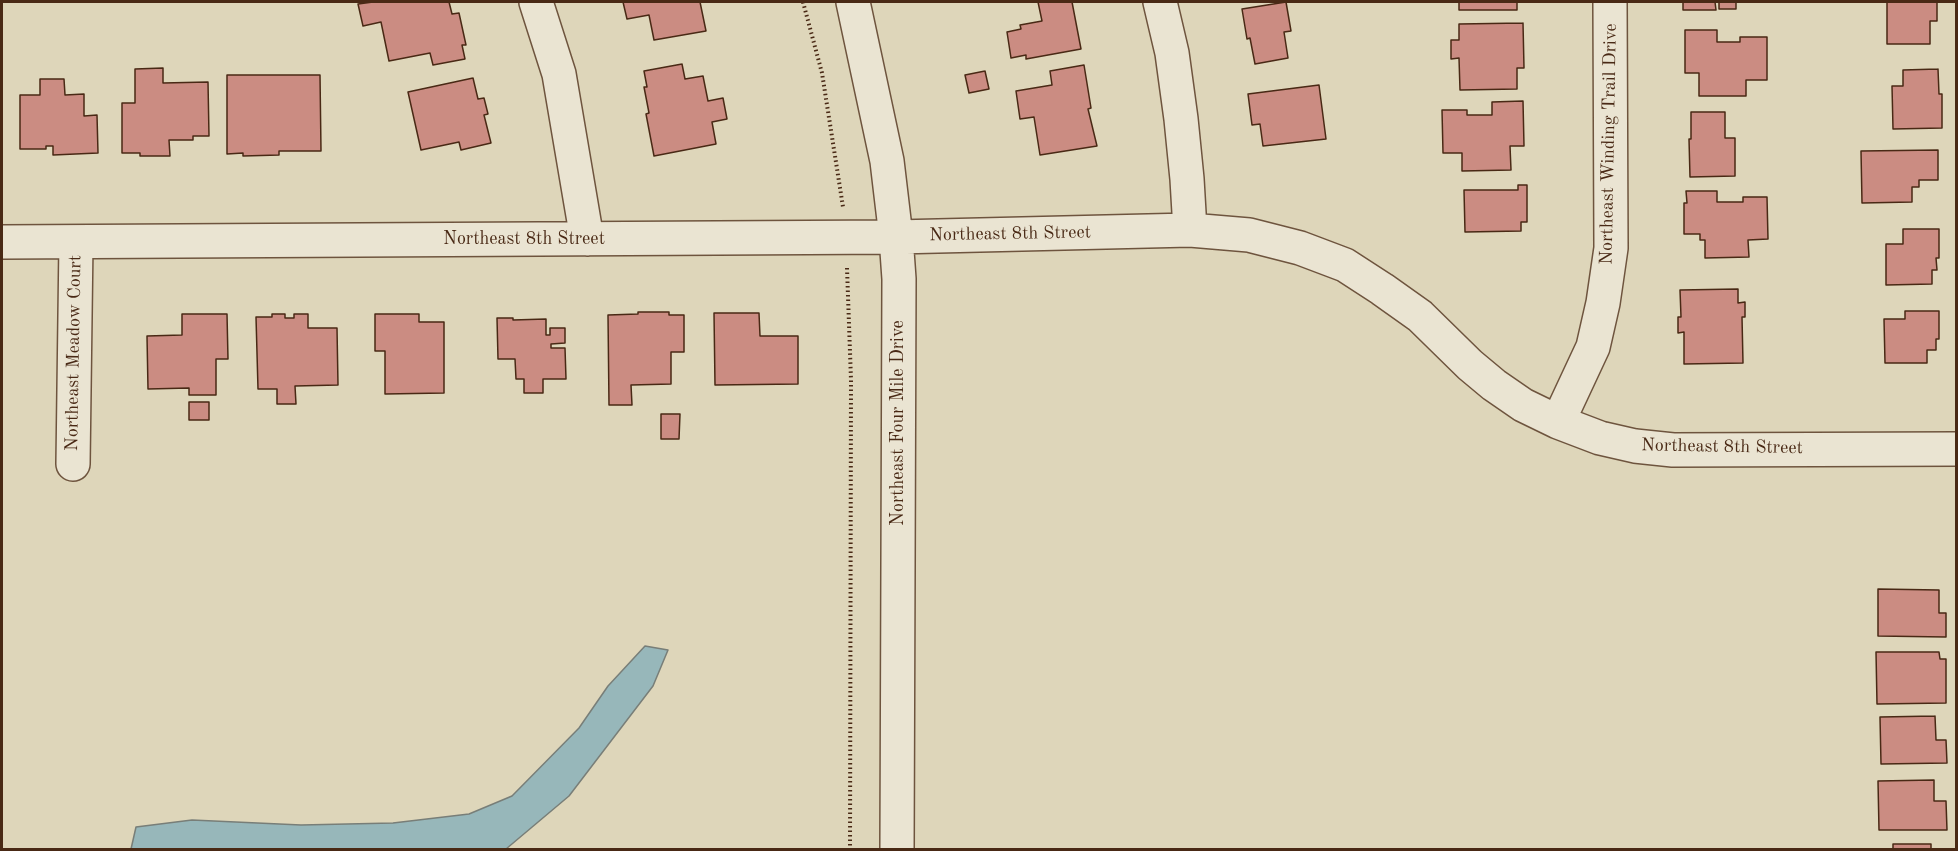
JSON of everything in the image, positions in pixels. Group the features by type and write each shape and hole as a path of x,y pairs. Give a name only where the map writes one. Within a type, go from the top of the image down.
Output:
{"street":[{"path":"536,2 560,74 587,239"},
{"name":"Northeast Four Mile Drive","path":"853,2 887,161 899,279 897,849"},
{"path":"1160,2 1172,53 1181,119 1190,230"},
{"name":"Northeast Winding Trail Drive","path":"1558,422 1593,347 1603,303 1611,248 1610,2"},
{"name":"Northeast 8th Street","path":"2,242 896,237 1190,230 1249,235 1300,248 1345,265 1420,316 1470,365 1523,405 1558,422 1600,438 1635,446 1673,450 1956,448"},
{"name":"Northeast Meadow Court","path":"73,464 76,242"}],"path":[{"path":"803,2 822,73 842,198 845,237 851,380 850,849"}],"water":[{"path":"645,646 668,650 653,686 569,796 506,849 131,849 136,827 192,820 301,825 393,823 469,814 512,796 579,728 608,686"}],"building":[{"path":"449,2 452,14 459,13 466,45 462,45 465,59 433,65 430,53 389,61 381,22 363,26 358,4"},
{"path":"623,2 700,2 706,31 654,40 649,15 627,19"},
{"path":"1038,2 1072,2 1081,49 1026,59 1026,55 1011,58 1007,32 1021,29 1020,25 1042,21"},
{"path":"1286,2 1291,31 1284,32 1288,58 1255,64 1250,38 1247,39 1242,9"},
{"path":"1459,2 1517,2 1517,10 1459,10"},
{"path":"1683,2 1715,2 1716,10 1683,10"},
{"path":"1719,2 1736,2 1736,9 1719,9"},
{"path":"1887,2 1937,2 1937,21 1930,21 1930,44 1887,44"},
{"path":"1523,23 1524,68 1517,68 1517,89 1460,90 1459,58 1451,59 1451,40 1459,40 1459,24"},
{"path":"1685,30 1717,30 1717,42 1740,42 1740,37 1767,37 1767,80 1746,80 1746,96 1699,96 1699,73 1685,73"},
{"path":"682,64 685,79 703,76 708,101 723,98 727,119 712,122 716,144 654,156 646,114 649,113 644,87 647,87 644,71"},
{"path":"1084,65 1091,108 1088,109 1097,146 1040,155 1034,117 1020,119 1016,91 1052,85 1050,71"},
{"path":"163,68 163,83 208,82 209,136 193,136 193,140 169,140 170,156 140,156 140,153 122,153 122,103 135,103 135,69"},
{"path":"1938,69 1939,94 1942,94 1942,128 1893,129 1892,86 1903,86 1903,70"},
{"path":"985,71 989,89 969,93 965,75"},
{"path":"227,75 320,75 321,151 279,151 279,155 227,154"},
{"path":"473,78 478,99 484,98 488,114 484,115 491,143 461,150 459,142 421,150 408,92"},
{"path":"40,79 64,79 65,95 84,94 84,116 97,115 98,153 53,155 53,146 46,146 46,149 20,149 20,95 40,95"},
{"path":"1319,85 1326,139 1263,146 1260,124 1252,125 1248,94"},
{"path":"1523,101 1524,146 1510,146 1511,170 1462,171 1462,153 1443,153 1442,110 1467,110 1467,115 1492,115 1492,102"},
{"path":"1691,112 1725,112 1725,138 1735,138 1735,176 1690,177"},
{"path":"1938,150 1938,180 1919,180 1919,187 1912,187 1912,202 1862,203 1861,151"},
{"path":"1518,185 1527,185 1527,222 1521,222 1521,231 1465,232 1464,190 1518,190"},
{"path":"1686,191 1717,191 1717,202 1743,202 1743,197 1767,197 1768,239 1748,240 1749,257 1705,258 1705,240 1700,240 1700,234 1684,234"},
{"path":"1903,229 1939,229 1939,258 1936,258 1937,270 1932,270 1932,284 1886,285 1886,244 1903,244"},
{"path":"1738,289 1738,303 1745,302 1745,317 1742,317 1743,363 1684,364 1684,332 1678,333 1678,317 1681,317 1680,290"},
{"path":"1905,311 1939,311 1939,339 1936,339 1936,350 1927,350 1927,363 1885,363 1884,319 1905,319"},
{"path":"638,312 669,312 669,315 684,315 684,352 671,352 671,384 631,385 632,405 609,405 608,315 638,314"},
{"path":"714,313 759,313 760,336 798,336 798,384 715,385"},
{"path":"182,314 227,314 228,359 216,359 216,395 189,395 189,388 148,389 147,336 182,335"},
{"path":"272,314 285,314 285,318 294,318 294,314 308,314 308,328 337,328 338,385 295,386 296,404 277,404 277,389 258,389 256,317 272,317"},
{"path":"375,314 419,314 419,322 444,322 444,393 385,394 385,351 375,351"},
{"path":"497,318 546,319 546,335 550,335 550,328 565,328 565,343 551,344 551,348 565,348 566,379 543,379 543,393 524,393 524,379 516,379 515,359 498,359"},
{"path":"189,402 209,402 209,420 189,420"},
{"path":"661,414 680,414 679,439 661,439"},
{"path":"1878,589 1939,590 1939,613 1946,613 1946,637 1878,636"},
{"path":"1876,652 1939,652 1940,659 1946,659 1946,703 1877,704"},
{"path":"1935,716 1936,740 1946,740 1947,763 1881,764 1880,717"},
{"path":"1934,780 1934,801 1946,801 1947,830 1879,830 1878,781"},
{"path":"1893,844 1931,844 1931,850 1893,850"}]}
